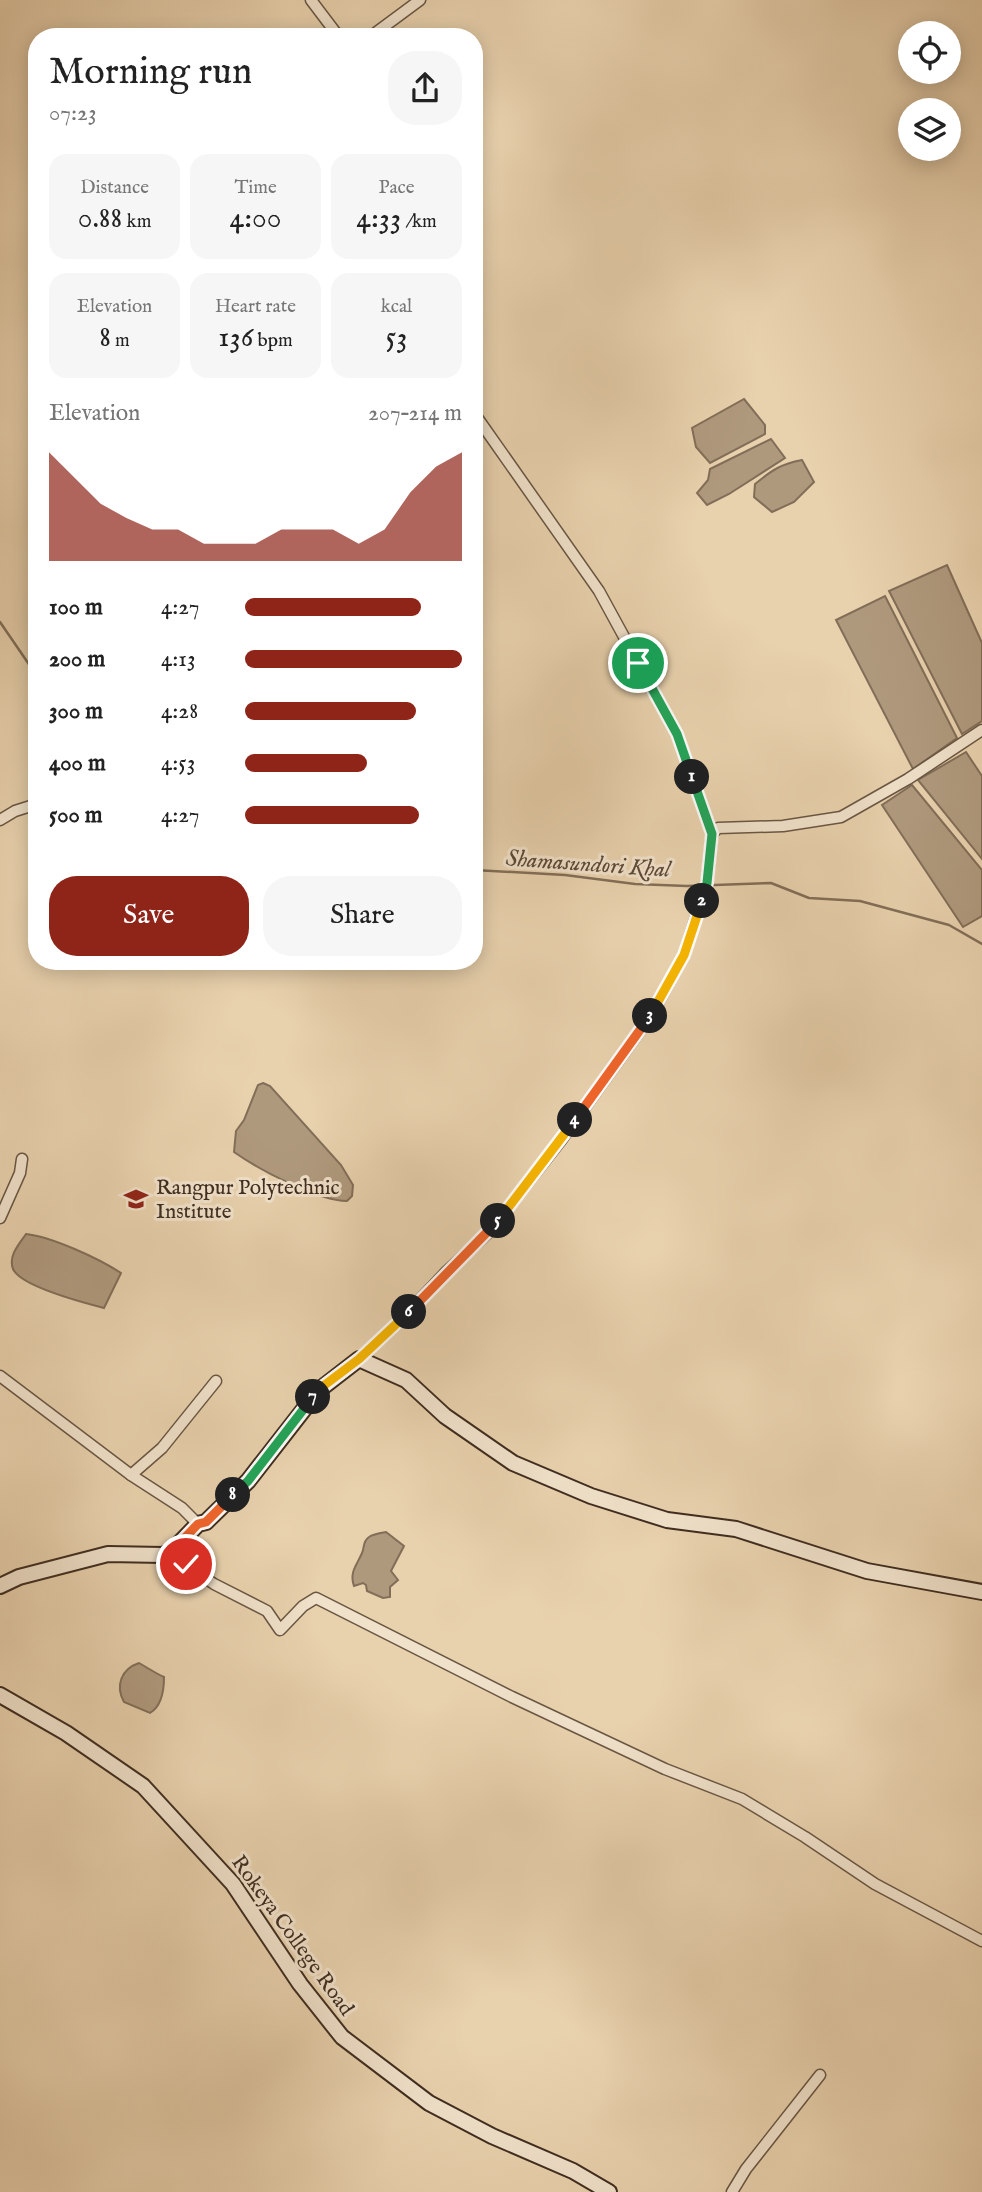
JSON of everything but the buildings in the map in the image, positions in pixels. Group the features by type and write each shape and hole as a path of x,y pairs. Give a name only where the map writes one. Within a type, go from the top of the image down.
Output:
{"main road":[{"path":"0,1586 19,1577 108,1554 163,1555 173,1550 198,1524 206,1522 248,1481 318,1390 359,1359 406,1380 444,1416 513,1463 591,1496 667,1520 736,1529 867,1571 982,1592"},
{"name":"Rokeya College Road","path":"0,1695 66,1733 143,1786 233,1884 300,1984 342,2037 429,2103 492,2136 573,2171 609,2192"}],"street":[{"path":"311,0 332,28"},
{"path":"382,28 420,0"},
{"path":"359,1359 489,1233 562,1139 652,1014 684,955 707,883 712,834 677,734 599,591 483,426"},
{"path":"712,834 718,828 783,826 841,817 908,779 982,730"},
{"path":"0,820 28,807"},
{"path":"0,1219 20,1173 22,1159"},
{"path":"0,1376 131,1475 181,1508 198,1524"},
{"path":"131,1475 162,1448 216,1381"},
{"path":"173,1550 186,1564 214,1584 267,1611 280,1630 303,1606 316,1598 512,1697 665,1769 742,1799 876,1884 982,1941"},
{"path":"733,2192 747,2169 820,2075"}],"shaded area":[{"path":"744,399 765,425 765,434 710,463 696,447 692,428"},
{"path":"771,439 785,458 707,505 697,493 708,480 710,469"},
{"path":"802,460 814,482 794,502 772,512 754,497 755,484 761,479 782,466"},
{"path":"947,565 982,643 982,721 962,734 889,591"},
{"path":"885,596 957,738 913,769 836,620"},
{"path":"966,752 982,776 982,859 918,780"},
{"path":"912,785 982,870 982,916 963,927 882,805"},
{"path":"263,1083 270,1086 341,1165 353,1185 352,1196 347,1201 305,1190 234,1152 236,1131 244,1120 258,1085"},
{"path":"26,1234 75,1249 121,1273 104,1308 40,1288 18,1276 13,1269 12,1259"},
{"path":"386,1532 404,1546 391,1571 398,1580 390,1587 390,1597 383,1598 367,1591 363,1583 354,1586 352,1577 365,1541 372,1535"},
{"path":"139,1663 164,1677 160,1702 150,1713 124,1702 121,1696 121,1679 128,1669"}],"waterway":[{"name":"Shamasundori Khal","path":"0,622 28,663"},
{"name":"Shamasundori Khal","path":"483,870 565,875 635,884 687,886 771,883 809,898 860,901 949,925 982,944"}],"place":[{"name":"Rangpur Polytechnic Institute","path":"136,1199"}],"route":[{"path":"186,1564 173,1550 198,1524 206,1522 248,1481 318,1390 359,1359 489,1233 562,1139 652,1014 684,955 707,883 712,834 677,734 638,663"}]}
